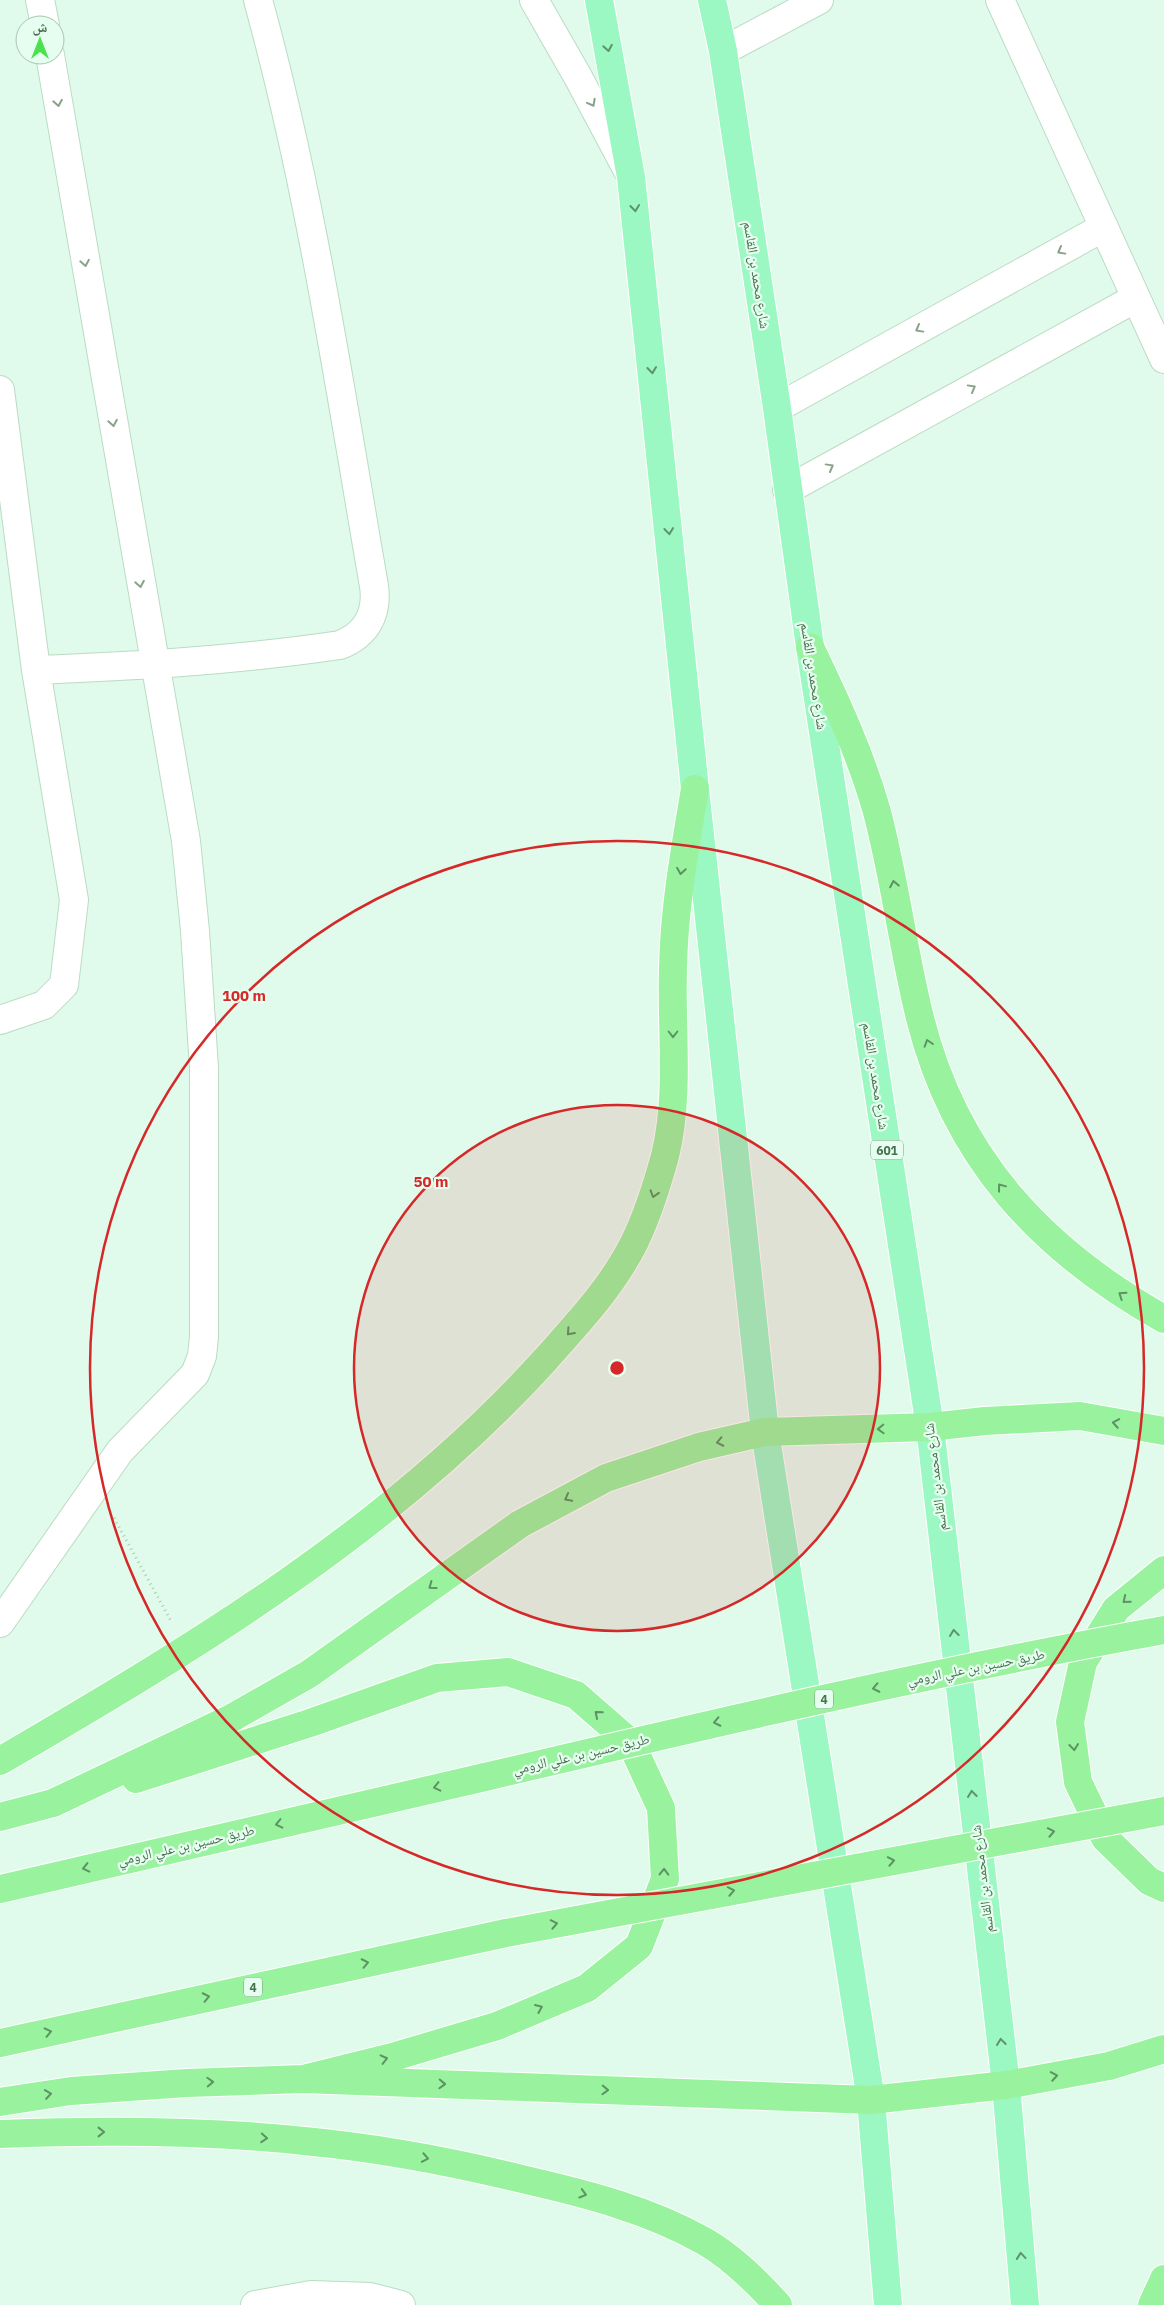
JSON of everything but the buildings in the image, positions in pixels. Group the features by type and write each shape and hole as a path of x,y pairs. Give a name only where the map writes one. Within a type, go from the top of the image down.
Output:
{"highway":[{"path":"810,648 836,701 858,755 876,811 891,868 920,1020 953,1108 976,1149 1002,1189 1030,1220 1093,1275 1128,1299 1164,1319"},
{"path":"0,1761 187,1650 359,1531 438,1466 512,1396 611,1283 638,1233 653,1198 666,1152 673,1104 674,947 680,878 695,789"},
{"path":"53,1803 230,1719 309,1674 520,1524 606,1478 699,1446 765,1432 930,1427 985,1421 1080,1416 1164,1431"},
{"path":"1164,1570 1116,1609 1106,1624 1083,1662 1070,1722 1078,1782 1105,1838 1149,1881 1164,1888"},
{"name":"طريق حسين بن علي الرومي","path":"0,1889 706,1725 918,1679 1164,1630"},
{"path":"0,1818 182,1766 437,1678 508,1672 576,1695 631,1743 661,1808 664,1879 639,1946 587,1988 497,2026 396,2056 303,2079"},
{"name":"4","path":"0,2043 506,1933 1164,1811"},
{"path":"0,2102 81,2090 187,2083 303,2079 871,2100 1006,2085 1109,2066 1164,2048"},
{"path":"0,2134 115,2132 216,2134 303,2140 390,2152 477,2168 562,2188 646,2213 678,2227 706,2242 732,2261 757,2282 778,2305"},
{"path":"1152,2305 1164,2279"}],"main road":[{"path":"599,0 631,177 765,1432 871,2100 888,2305"},
{"name":"شارع محمد بن القاسم","path":"712,0 723,50 777,408 810,648 930,1427 1006,2085 1025,2305"}],"street":[{"path":"40,0 43,15"},
{"path":"36,670 154,665 258,657 340,645 352,640 369,622 376,598 310,220 280,83 258,0"},
{"path":"534,0 578,77 631,177"},
{"path":"723,50 819,0"},
{"path":"1000,0 1164,360"},
{"path":"0,1623 120,1451 194,1374 202,1356 204,1337 204,1068 195,931 186,841 175,768 154,665 52,65"},
{"path":"777,408 1104,227"},
{"path":"787,490 1136,298"},
{"path":"0,390 36,670 74,900 64,984 44,1005 0,1020"},
{"path":"254,2305 311,2295 370,2297 402,2305"}],"path":[{"path":"96,1486 187,1650"}]}
